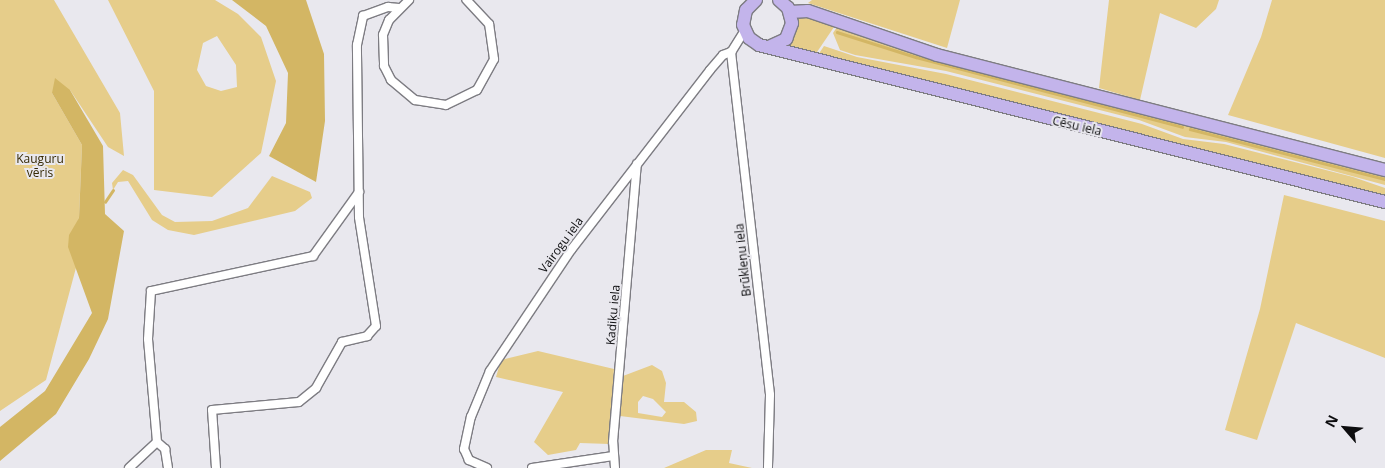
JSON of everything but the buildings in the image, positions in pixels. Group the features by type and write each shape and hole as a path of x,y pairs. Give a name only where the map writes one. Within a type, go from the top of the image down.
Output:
{"main road":[{"path":"747,34 746,10 756,0"},
{"path":"771,46 789,34 787,5 937,55 1385,170"},
{"name":"Cēsu iela","path":"747,34 771,46 975,102 1385,202"}],"street":[{"path":"409,0 399,8 383,35 382,50 388,73 402,92 415,100 446,104 477,90 494,59 489,24 467,0"},
{"path":"216,468 212,410 299,402 316,388 342,342 368,336 376,326 359,192 357,45 363,16 388,7 399,8"},
{"path":"731,51 747,34"},
{"name":"Vairogu iela","path":"487,468 469,460 464,449 471,417 490,372 571,250 710,70 723,55 731,51"},
{"name":"Brūkleņu iela","path":"731,51 770,395 768,468"},
{"name":"Kadiķu iela","path":"615,468 613,456 637,164"},
{"path":"168,468 165,449 158,442 148,339 151,291 313,256 359,192"},
{"path":"129,468 158,442"},
{"path":"532,468 613,456"}],"green space":[{"name":"Kauguru vēris","path":"0,0 54,0 120,113 124,156 108,147 70,90 52,93 82,145 77,264 46,380 0,411"},
{"path":"108,0 215,0 238,14 261,37 276,81 261,153 212,197 154,190 154,91","holes":["217,36 236,65 237,87 221,91 206,86 197,70 203,43"]},
{"path":"812,0 960,0 947,48 808,3"},
{"path":"1109,0 1219,0 1216,9 1196,28 1160,13 1140,100 1099,88"},
{"path":"1272,0 1385,0 1385,158 1228,115 1261,37"},
{"path":"801,14 834,27 815,55 785,47"},
{"path":"837,27 955,64 1385,175 1385,185 1226,142 1185,137 1139,120 946,71 855,55 840,50 833,33"},
{"path":"824,46 857,57 946,74 1142,124 1183,139 1224,144 1353,177 1385,188 1385,199 818,55"},
{"path":"123,170 133,175 162,215 175,222 212,221 248,208 272,176 310,192 312,198 295,211 194,235 168,230 152,220 128,181 118,182 113,190 112,183"},
{"path":"1284,195 1385,221 1385,358 1296,323 1257,440 1225,430 1260,309"},
{"path":"538,351 614,369 609,444 580,443 576,450 548,455 534,442 563,392 496,377 501,360"},
{"path":"652,365 662,371 666,383 664,402 684,402 696,412 697,421 684,424 620,416 623,376","holes":["643,396 653,399 666,412 662,417 638,413 638,402"]},
{"path":"706,450 732,450 729,463 752,468 664,468"}],"shaded area":[{"path":"232,0 306,0 324,54 325,121 316,182 269,156 286,123 288,73 266,26"},
{"path":"55,78 70,90 103,146 105,214 124,231 108,319 89,359 56,414 0,461 0,427 45,391 92,313 68,247 69,235 79,218 82,145 52,93"}],"waterway":[{"path":"837,32 916,57 1182,127"},
{"path":"1190,129 1385,179"},
{"path":"105,202 113,190"}]}
